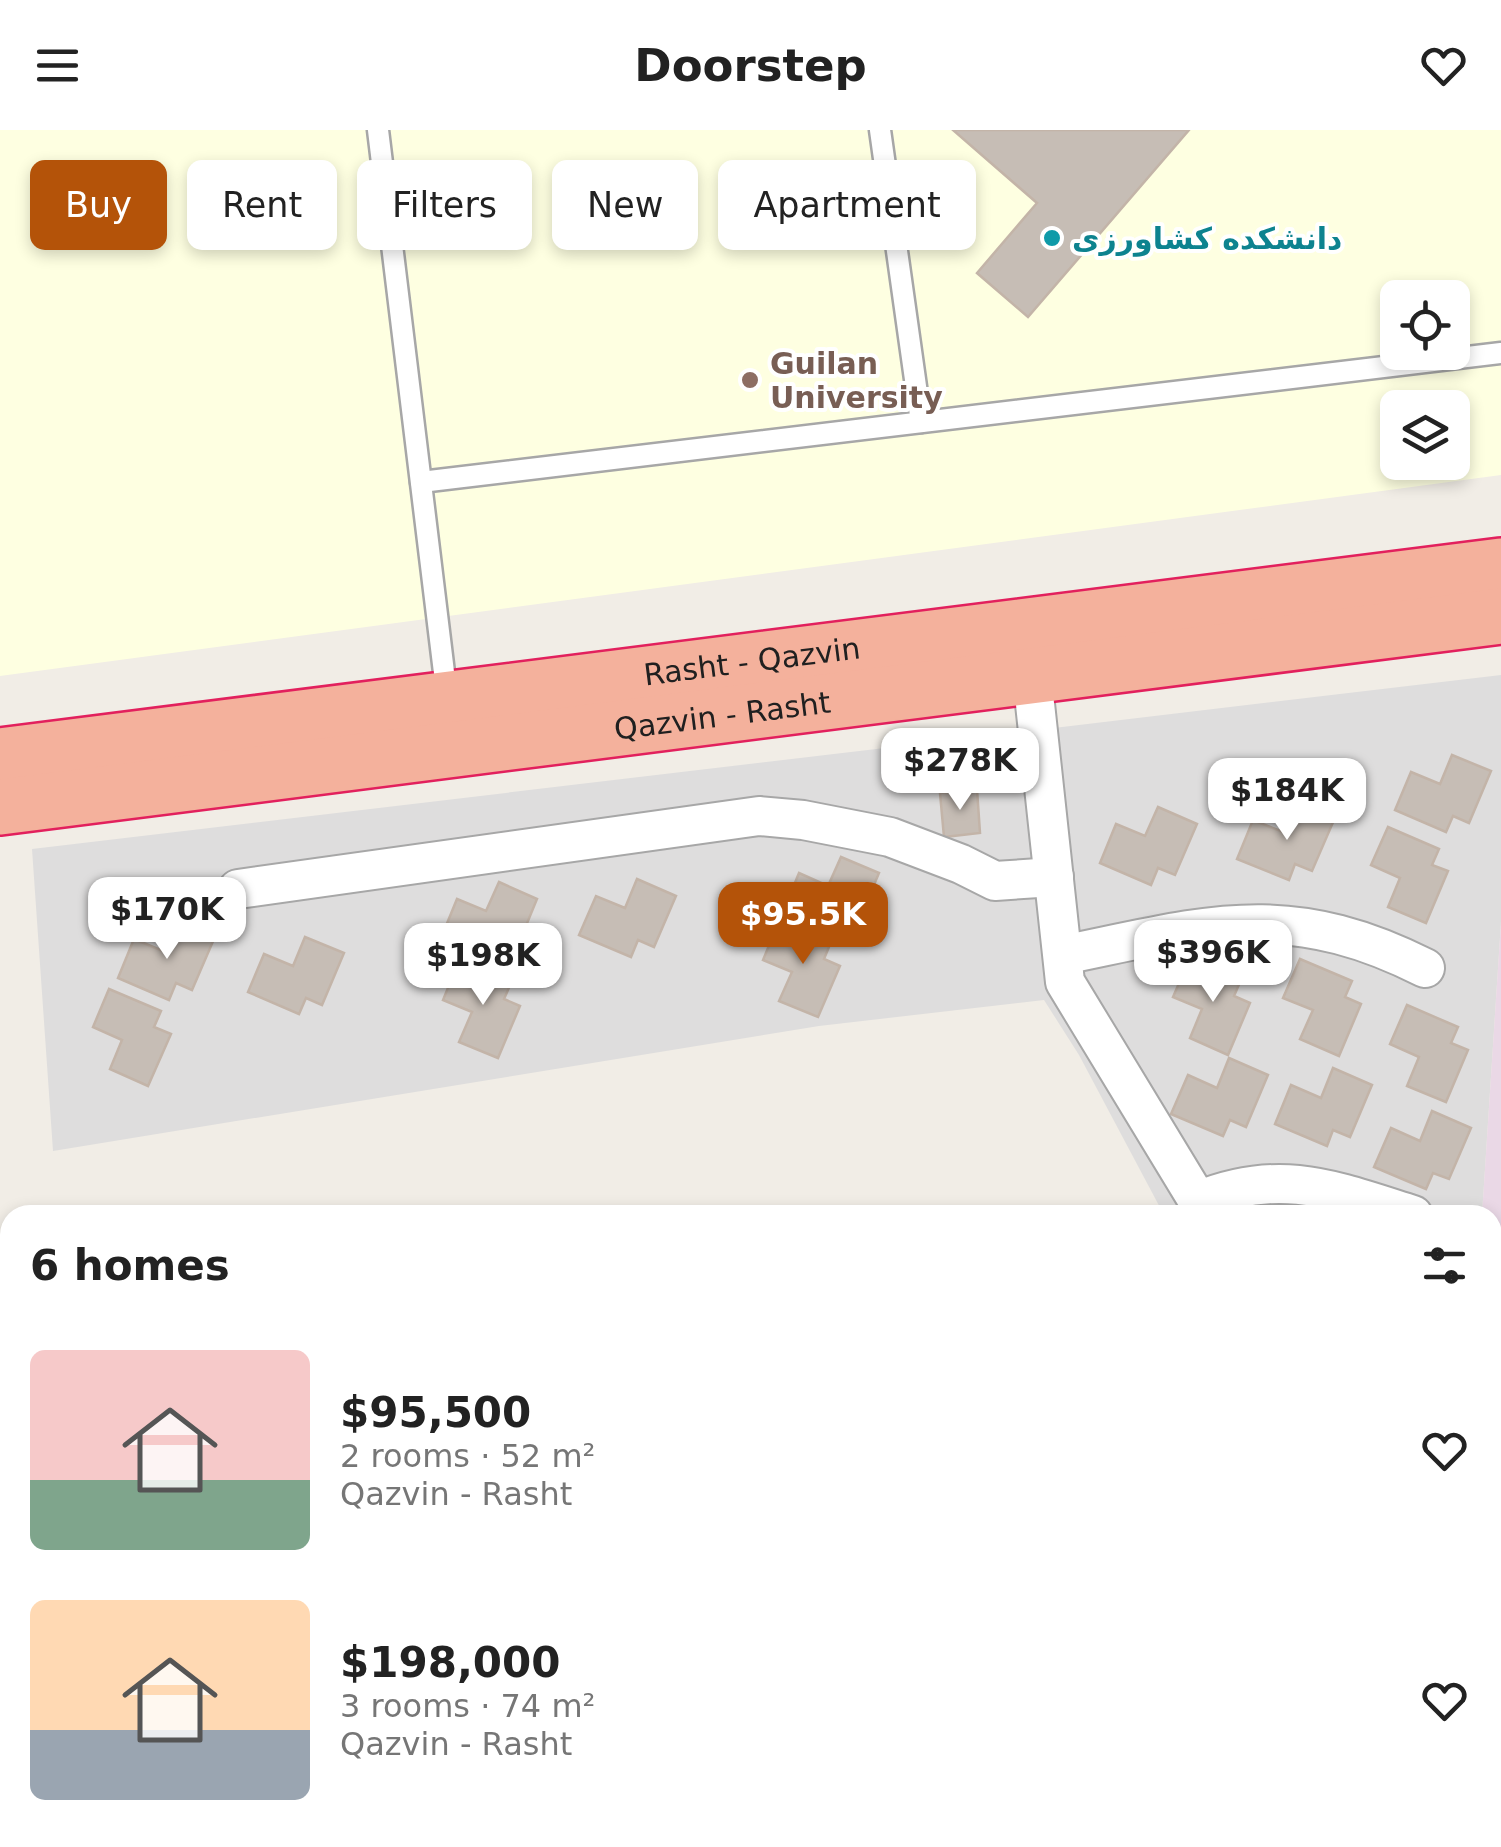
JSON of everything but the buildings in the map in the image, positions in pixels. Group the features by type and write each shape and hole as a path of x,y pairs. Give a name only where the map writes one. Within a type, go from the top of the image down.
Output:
{"highway":[{"name":"Rasht - Qazvin","path":"0,756 1501,566"},
{"name":"Qazvin - Rasht","path":"0,807 1501,616"}],"street":[{"path":"1032,676 1066,982 1198,1205"},
{"path":"238,889 759,816 846,827 890,838 995,881 1054,876"},
{"path":"1062,954 1212,924 1282,923 1354,938 1425,968"},
{"path":"1206,1205 1243,1185 1296,1182 1382,1205"}],"lane":[{"path":"378,130 448,700"},
{"path":"880,130 921,422"},
{"path":"420,482 1501,353"}],"shaded area":[{"name":"Guilan University","path":"0,130 1501,130 1501,475 1470,479 1470,390 1380,390 1380,480 1464,480 0,676"},
{"path":"1501,675 1501,922 1483,1205 1159,1205 1079,1055 1044,1000 819,1026 53,1151 32,849"},
{"path":"1501,922 1501,1205 1483,1205"}],"place":[{"name":"دانشکده کشاورزی","path":"1052,238"},
{"name":"Guilan University","path":"750,380"}]}
